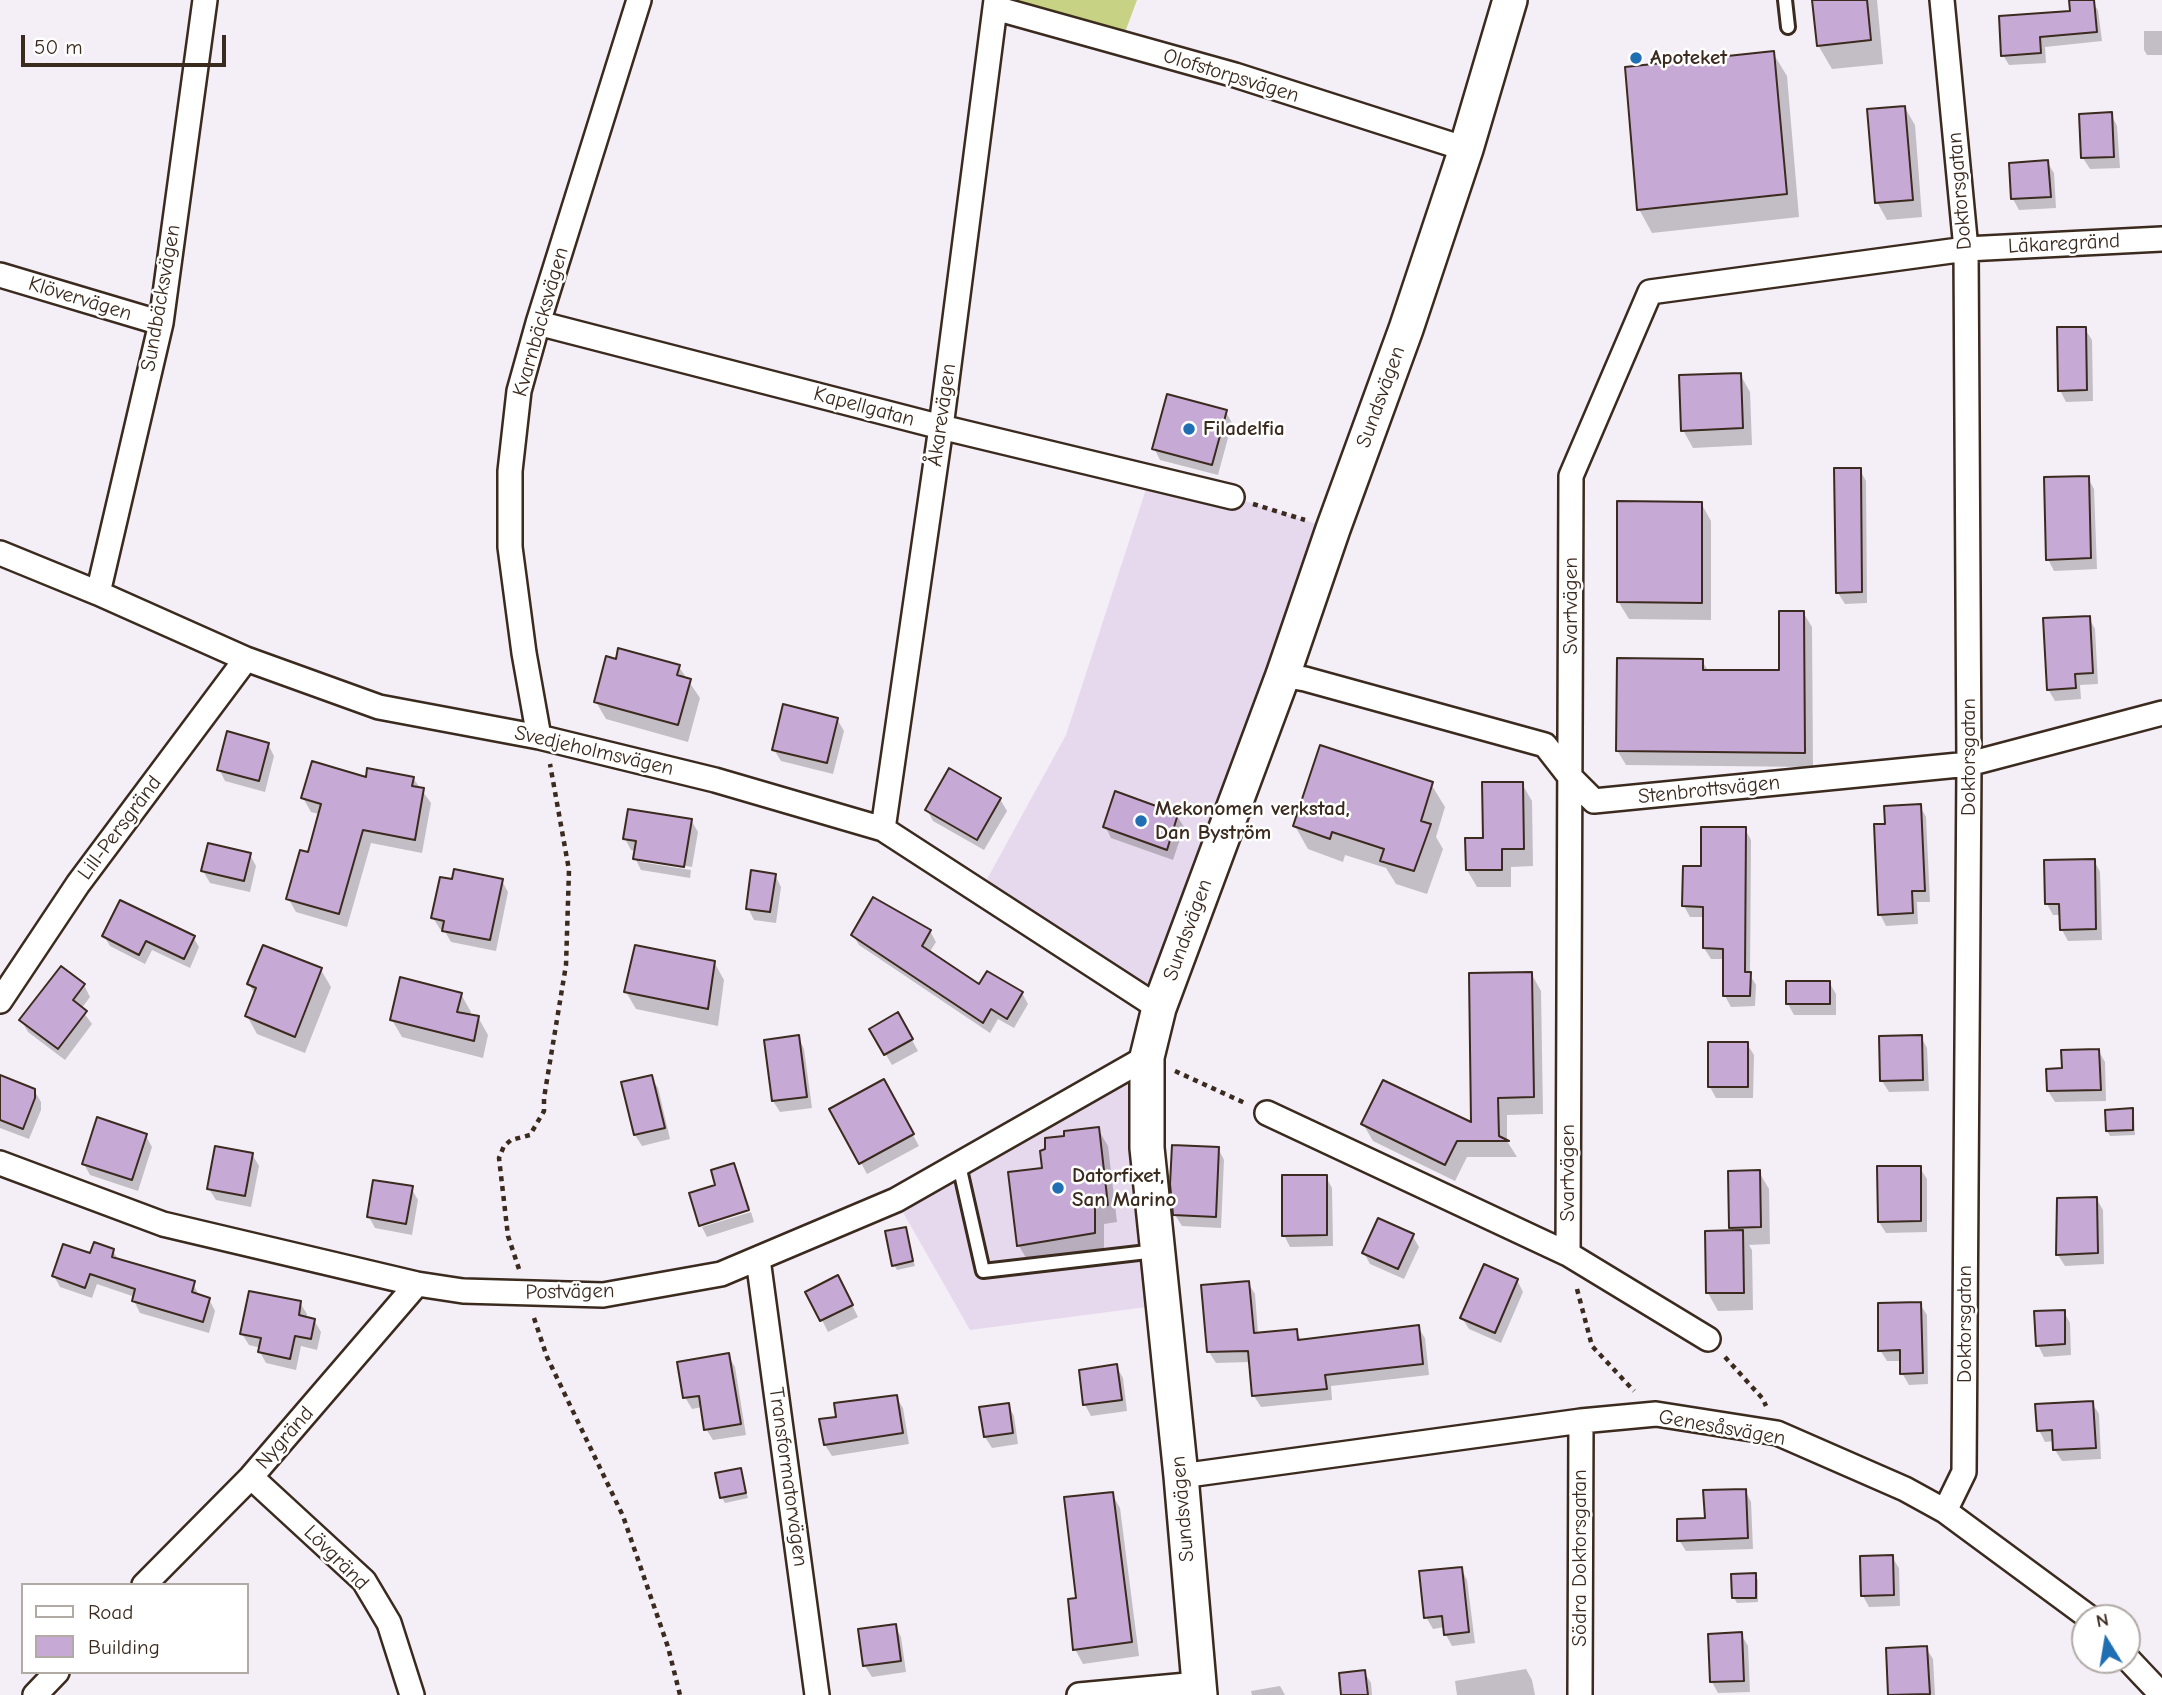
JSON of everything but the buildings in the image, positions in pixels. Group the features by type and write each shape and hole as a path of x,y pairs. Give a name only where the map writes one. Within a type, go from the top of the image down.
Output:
{"street":[{"name":"Sundbäcksvägen","path":"98,593 161,323 205,0"},
{"name":"Kvarnbäcksvägen","path":"542,738 524,653 510,547 510,471 519,391 639,0"},
{"name":"Sundsvägen","path":"1199,1690 1181,1476 1147,1148 1147,1057 1159,1008 1283,675 1406,329 1466,149 1510,0"},
{"name":"Doktorsgatan","path":"1942,0 1966,248 1969,764 1964,1472 1945,1511"},
{"name":"Olofstorpsvägen","path":"995,4 1235,75 1466,149"},
{"name":"Åkarevägen","path":"883,830 941,427 995,4"},
{"name":"Läkaregränd","path":"1966,248 2162,239"},
{"name":"Svartvägen","path":"1568,1254 1571,476 1650,292 1966,248"},
{"name":"Klövervägen","path":"0,275 161,323"},
{"name":"Kapellgatan","path":"538,323 941,427 1232,497"},
{"name":"Svedjeholmsvägen","path":"0,553 246,659 379,707 542,738 715,780 883,830 1159,1008"},
{"name":"Lill-Persgränd","path":"0,1000 78,884 246,659"},
{"name":"Stenbrottsvägen","path":"1283,675 1545,745 1570,777 1594,801 1969,764 2162,713"},
{"name":"Postvägen","path":"0,1163 163,1224 417,1284 463,1291 603,1295 721,1274 896,1200 1147,1057"},
{"name":"Svartvägen","path":"1266,1113 1568,1254 1707,1339"},
{"name":"Transformatorvägen","path":"758,1259 817,1695"},
{"name":"Nygränd","path":"146,1583 251,1477 417,1284"},
{"name":"Genesåsvägen","path":"1181,1476 1581,1421 1656,1414 1777,1433 1905,1489 1945,1511 2071,1604"},
{"name":"Södra Doktorsgatan","path":"1580,1695 1581,1421"},
{"name":"Lövgränd","path":"251,1477 364,1581 389,1623 412,1695"},
{"path":"2141,1673 2162,1695"},
{"path":"35,1695 55,1674"},
{"path":"1079,1695 1199,1690"}],"lane":[{"path":"1785,0 1788,27"},
{"path":"959,1165 983,1271 1156,1251"}],"path":[{"path":"1232,497 1333,529"},
{"path":"542,738 569,870 566,965 544,1111 530,1135 511,1140 503,1146 499,1158 508,1236 547,1357 623,1516 668,1647 680,1695"},
{"path":"1147,1057 1266,1113"},
{"path":"1568,1254 1592,1346 1656,1414"},
{"path":"1707,1339 1763,1399 1777,1433"}],"shaded area":[{"path":"1150,477 1232,497 1333,529 1159,1008 980,892 1066,735"},
{"path":"1147,1057 1162,1305 970,1330 896,1200"}],"green space":[{"path":"996,0 1137,0 1121,43"}],"place":[{"name":"Apoteket","path":"1636,58"},
{"name":"Filadelfia","path":"1189,429"},
{"name":"Mekonomen verkstad, Dan Byström","path":"1141,821"},
{"name":"Datorfixet, San Marino","path":"1058,1188"}]}
